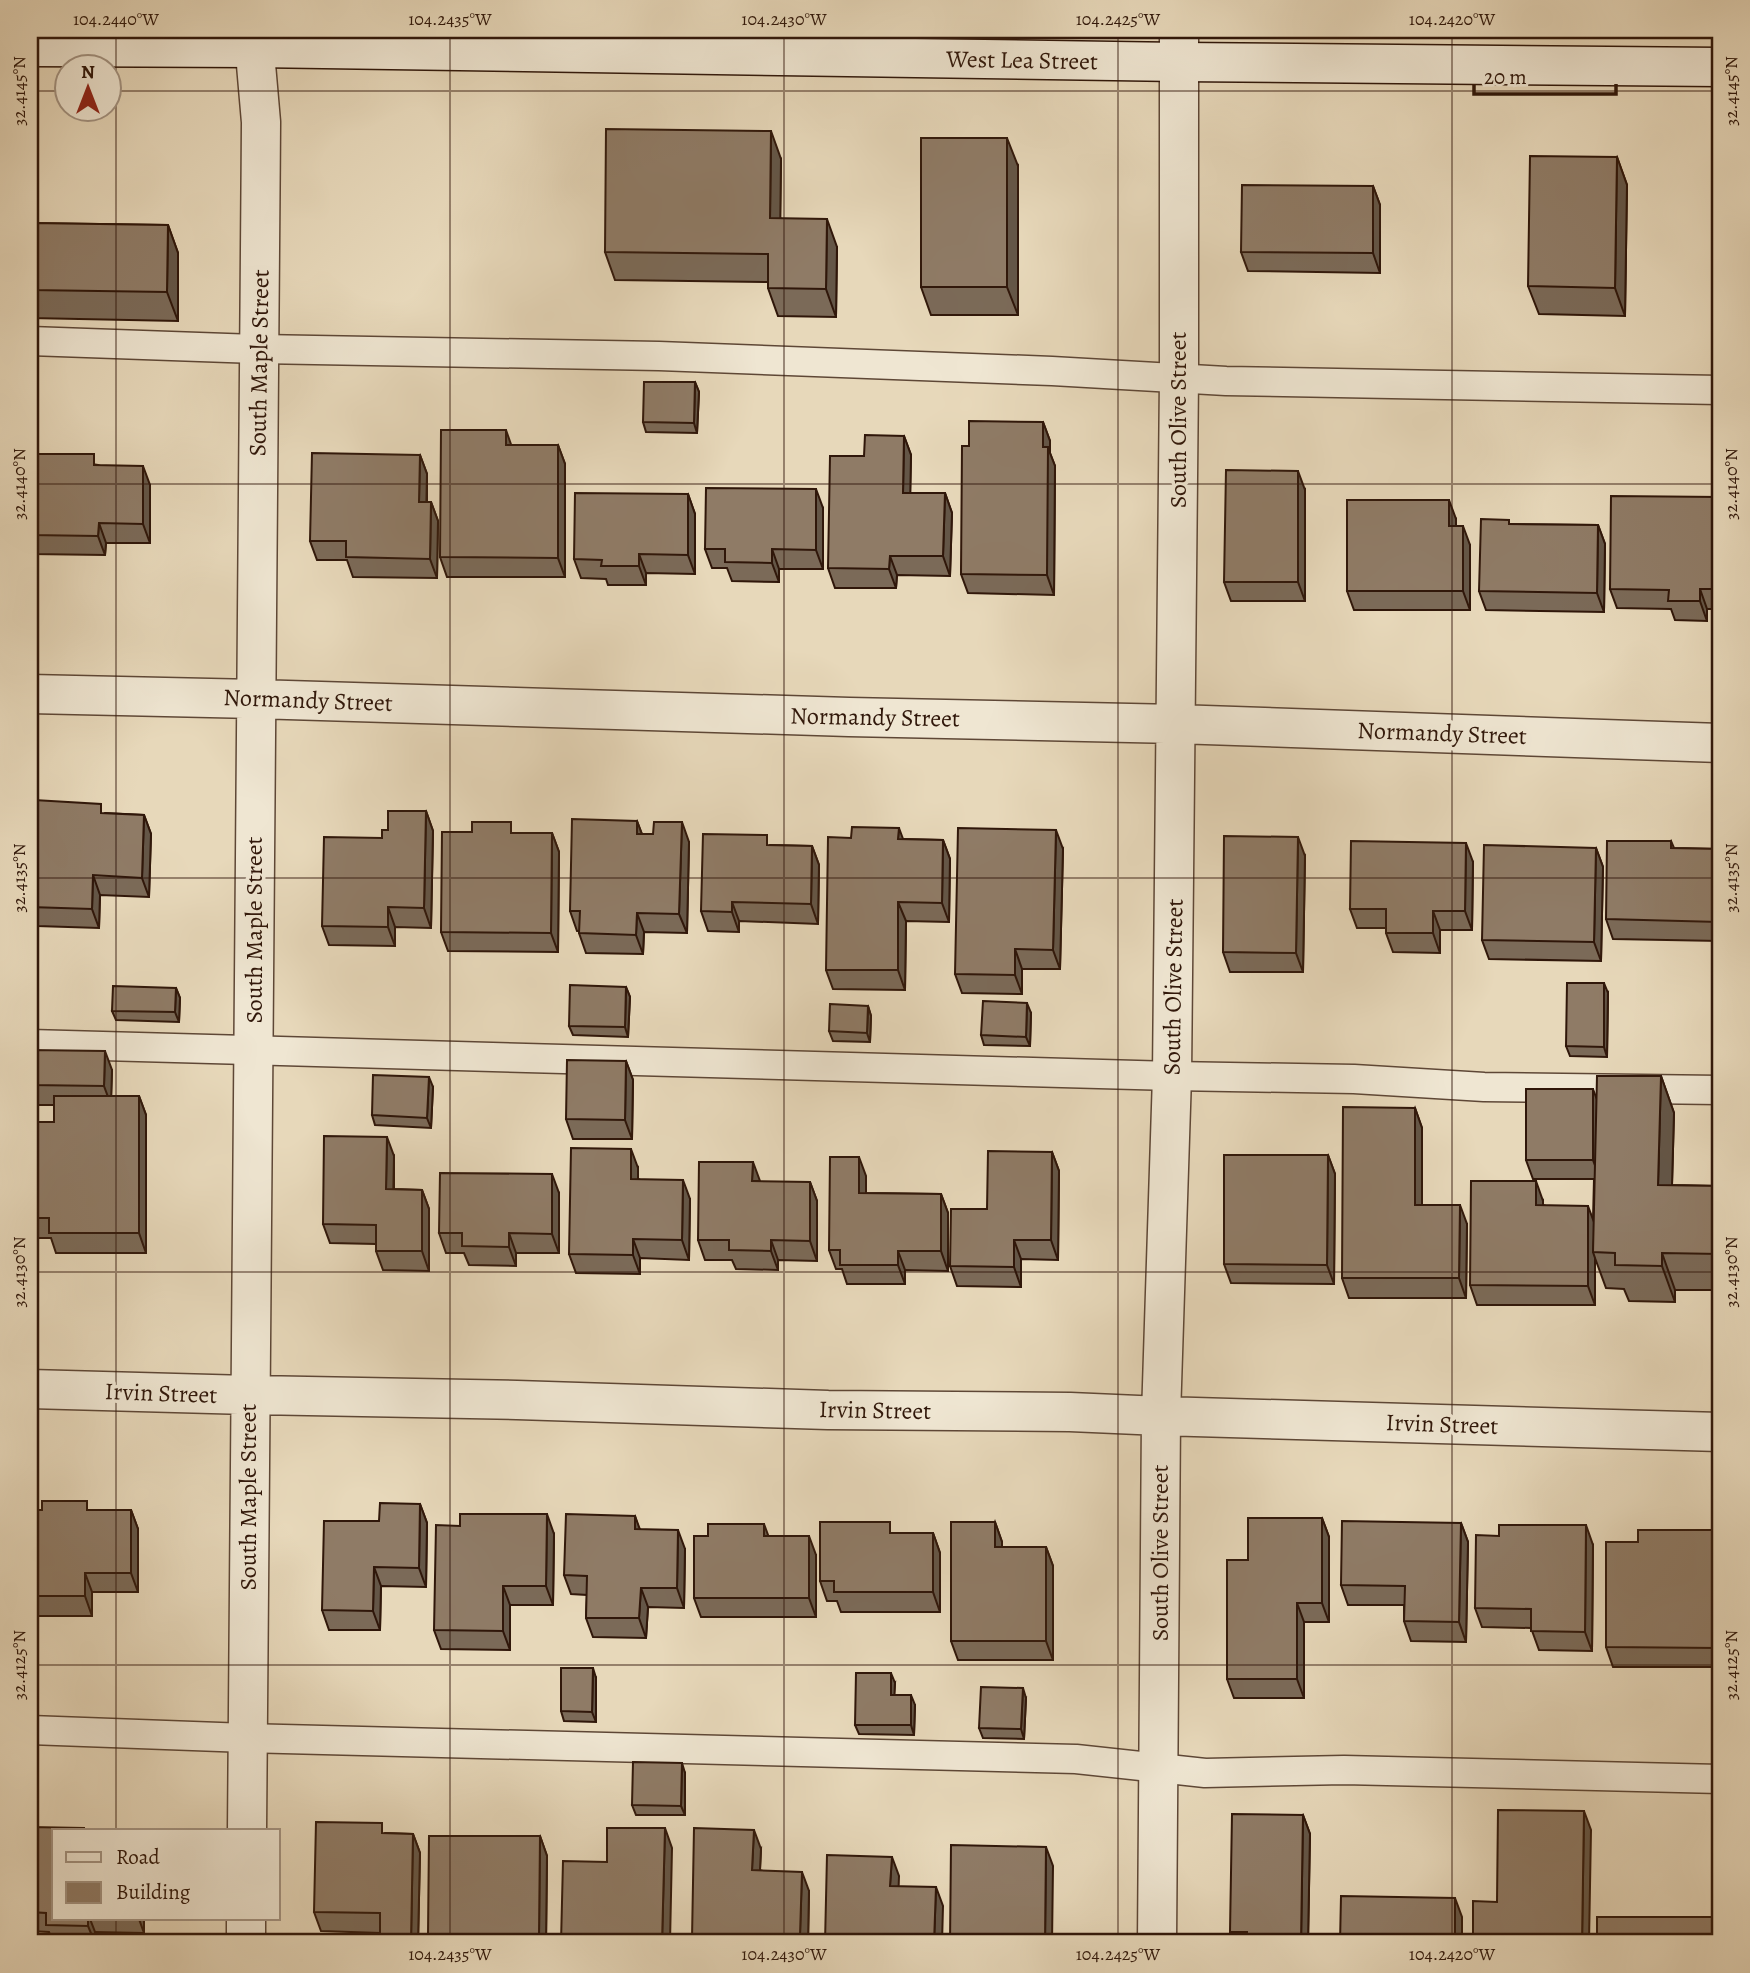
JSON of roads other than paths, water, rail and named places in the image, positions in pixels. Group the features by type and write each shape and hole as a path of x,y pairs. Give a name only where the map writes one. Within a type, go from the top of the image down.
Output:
{"street":[{"name":"West Lea Street","path":"30,47 254,39 1179,46 1720,67"},
{"name":"South Maple Street","path":"247,1829 248,1395 261,122 254,39"},
{"name":"South Olive Street","path":"1157,1943 1161,1416 1172,1076 1179,377 1179,46"},
{"name":"Normandy Street","path":"30,694 1176,724 1720,743"},
{"name":"Irvin Street","path":"30,1389 828,1410 1070,1412 1720,1432"},
{"path":"246,1920 246,1943"}],"lane":[{"path":"30,341 259,349 659,356 1226,380 1720,390"},
{"path":"30,1044 1354,1079 1484,1087 1720,1090"},
{"path":"30,1730 1076,1759 1205,1773 1343,1770 1720,1779"}]}
